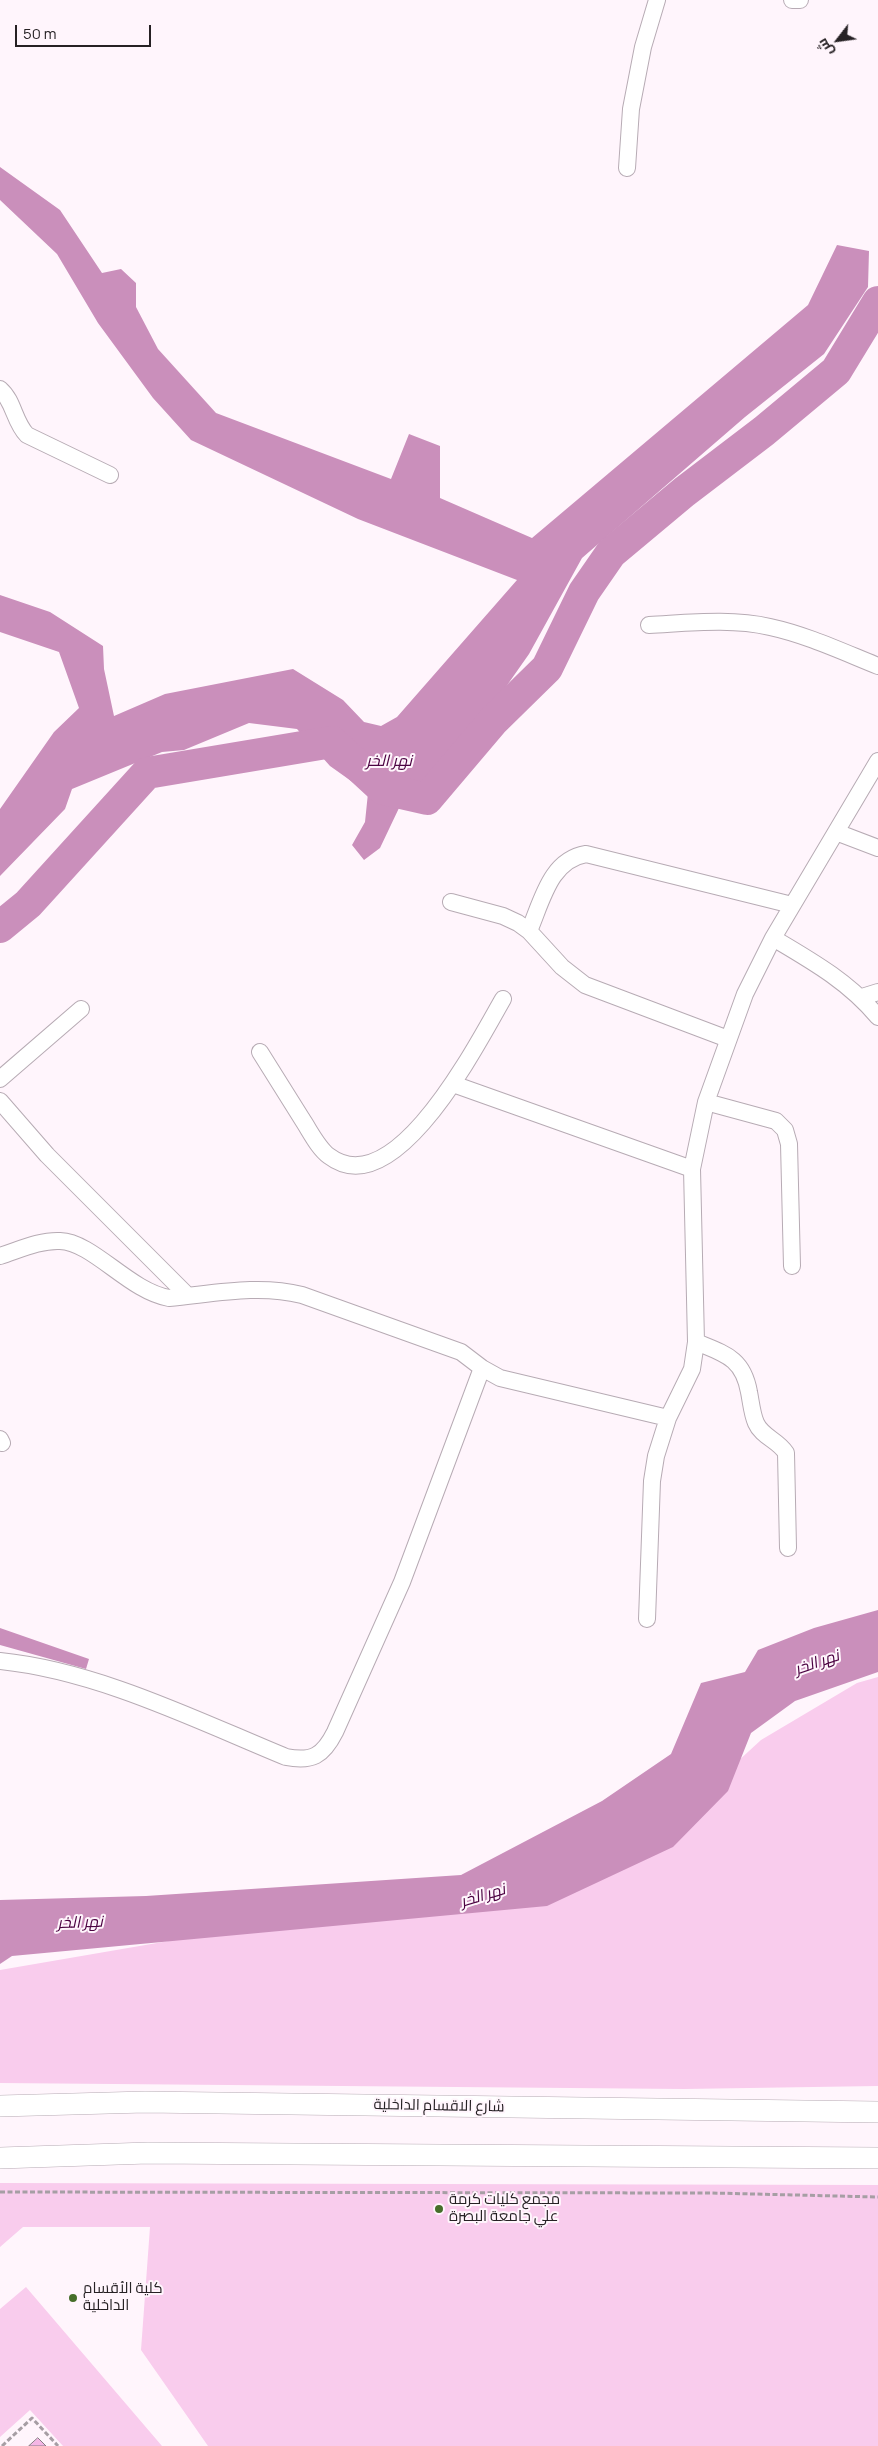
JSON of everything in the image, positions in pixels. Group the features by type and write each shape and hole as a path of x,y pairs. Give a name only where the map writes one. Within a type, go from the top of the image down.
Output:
{"street":[{"path":"627,168 631,109 643,47 657,0"},
{"path":"792,0 800,0"},
{"path":"0,389 8,399 20,426 27,435 110,475"},
{"path":"649,625 718,622 769,627 796,634 878,666"},
{"path":"647,1619 652,1481 656,1456 668,1418 692,1369 696,1342 692,1169 706,1102 745,994 773,938 878,761"},
{"path":"836,832 878,848"},
{"path":"529,931 552,876 562,864 574,856 586,854 792,904"},
{"path":"451,902 503,916 529,931 562,967 585,985 728,1039"},
{"path":"773,938 818,964 862,997 878,1017"},
{"path":"862,997 878,992"},
{"path":"260,1052 314,1138 328,1156 345,1166 364,1165 379,1159 400,1145 424,1122 453,1084 503,999"},
{"path":"0,1079 81,1009"},
{"path":"453,1084 692,1169"},
{"path":"0,1101 47,1155 188,1296"},
{"path":"706,1102 770,1118 785,1130 789,1144 792,1266"},
{"path":"0,1256 43,1242 61,1241 76,1245 138,1287 155,1296 169,1298 260,1289 284,1290 461,1352 482,1368 513,1382 668,1418"},
{"path":"696,1342 724,1353 738,1364 747,1382 759,1429 782,1446 786,1453 788,1548"},
{"path":"0,1661 17,1663 81,1678 151,1701 286,1757 301,1760 316,1756 328,1746 332,1739 402,1582 482,1368"},
{"name":"شارع الاقسام الداخلية","path":"0,2106 145,2102 878,2112"},
{"path":"0,2158 138,2153 878,2158"}],"path":[{"path":"0,2192 712,2193 878,2197"},
{"path":"2,2446 32,2418 58,2446"}],"shaded area":[{"path":"878,1677 878,2086 684,2089 0,2083 0,1970 628,1862 761,1740 857,1683"},
{"path":"0,2183 878,2185 878,2446 208,2446 141,2350 150,2227 23,2227 0,2247"},
{"path":"26,2287 162,2446 63,2446 30,2410 0,2437 0,2309"}],"water":[{"name":"نهر الخر","path":"0,167 60,210 102,273 121,269 136,283 136,307 158,349 216,413 391,479 409,434 440,446 440,498 532,538 808,305 837,245 869,251 868,287 824,354 745,417 582,558 529,654 496,701 399,808 380,848 364,860 352,845 365,822 368,793 330,766 297,729 249,723 184,750 162,752 72,789 65,809 0,876 0,809 54,732 79,708 59,652 0,632 0,595 50,612 103,646 104,669 114,716 165,694 293,669 343,700 364,722 381,726 397,717 517,580 358,519 191,440 153,398 98,323 57,254 0,200"},
{"name":"نهر الخر","path":"878,1610 878,1672 795,1701 751,1733 728,1791 673,1847 547,1906 12,1956 0,1964 0,1900 146,1896 461,1875 602,1801 671,1754 701,1683 745,1672 758,1650 814,1628"},
{"path":"0,1628 89,1659 86,1669 0,1645"}],"building":[{"path":"38,2438 46,2446 29,2446"}],"waterway":[{"path":"0,927 28,904 147,773 332,742 383,789 427,799 494,720 547,668 584,592 611,553 684,492 764,431 836,371 878,302"}],"place":[{"name":"مجمع كليات كرمة علي جامعة البصرة","path":"439,2209"},
{"name":"كلية الأقسام الداخلية","path":"73,2298"}]}
